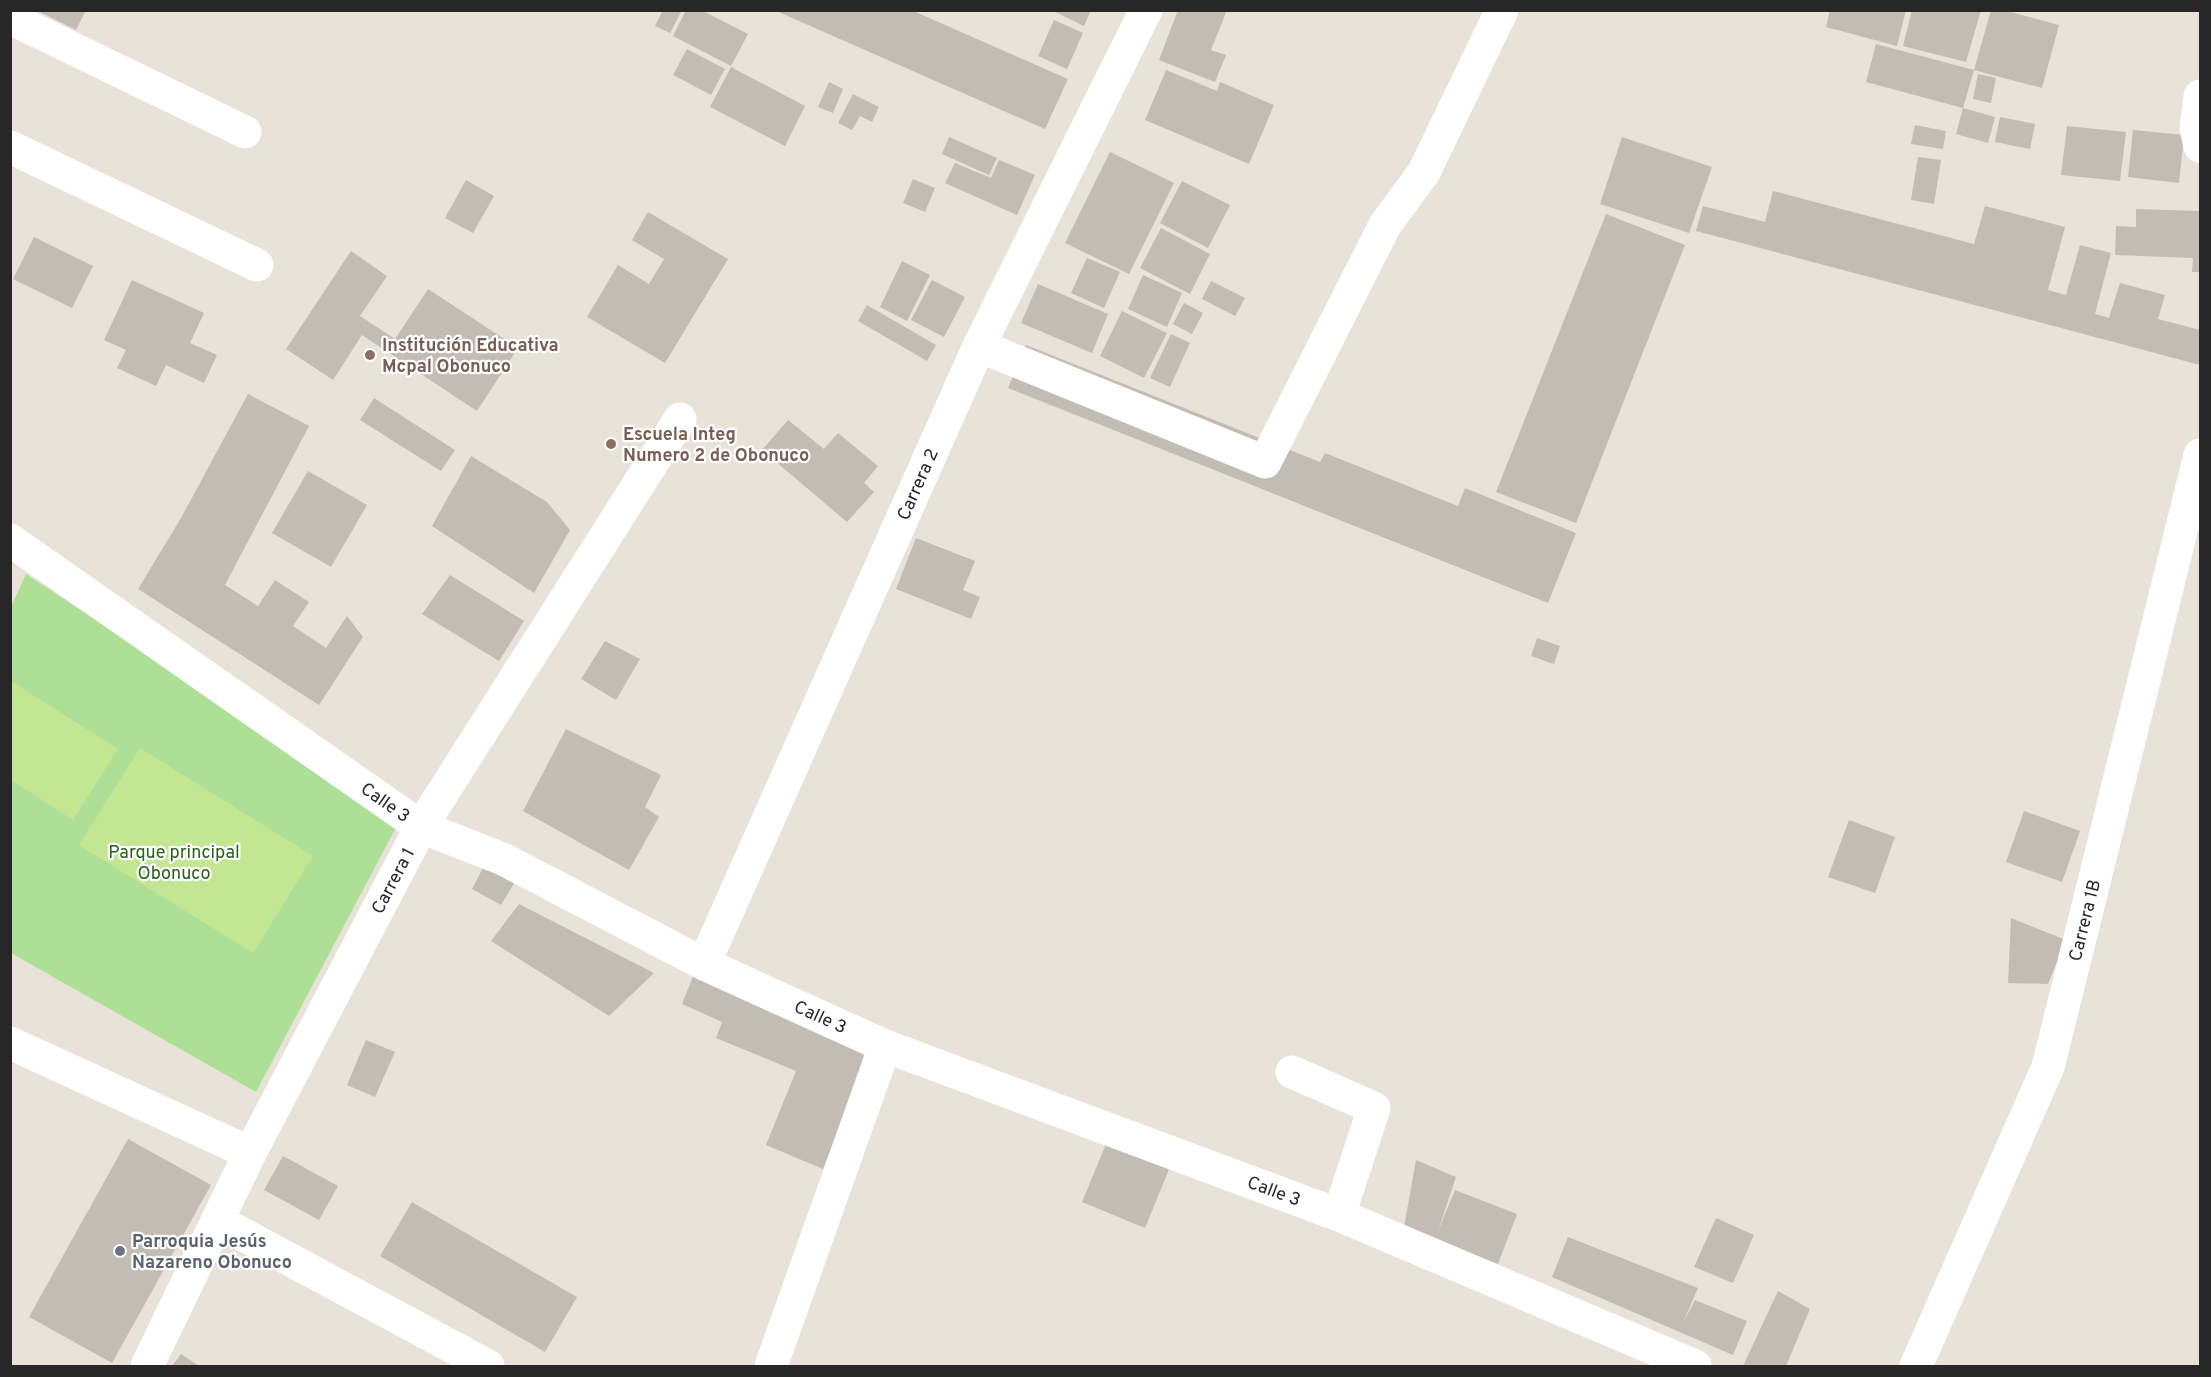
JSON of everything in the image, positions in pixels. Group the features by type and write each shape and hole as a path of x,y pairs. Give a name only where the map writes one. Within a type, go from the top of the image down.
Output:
{"street":[{"name":"Carrera 2","path":"704,964 979,346 1146,10"},
{"path":"979,346 1265,462 1385,225 1424,172 1502,10"},
{"path":"10,18 45,22 245,132"},
{"path":"2200,96 2196,128 2200,146"},
{"path":"10,147 257,265"},
{"name":"Carrera 1","path":"147,1366 250,1153 421,828 680,419"},
{"name":"Carrera 1B","path":"1916,1366 2048,1066 2200,455"},
{"name":"Calle 3","path":"10,540 421,828 503,860 704,964 885,1046 1339,1215 1695,1366"},
{"path":"10,1043 250,1153"},
{"path":"771,1366 885,1046"},
{"path":"1292,1072 1374,1108 1339,1215"},
{"path":"218,1221 488,1366"}],"green space":[{"name":"Parque principal Obonuco","path":"26,574 400,820 256,1092 11,953 10,609"},
{"path":"11,681 118,749 73,820 11,780"},
{"path":"140,748 313,856 253,953 79,845"}],"building":[{"path":"36,10 86,10 76,30"},
{"path":"663,10 682,10 670,33 655,26"},
{"path":"686,10 701,10 748,34 731,66 673,36"},
{"path":"774,10 911,10 1068,79 1045,129"},
{"path":"1051,10 1091,10 1084,26"},
{"path":"1178,10 1227,10 1211,50 1226,55 1215,82 1159,60"},
{"path":"1830,10 1906,10 1897,46 1826,27"},
{"path":"1912,10 1981,10 1966,62 1903,46"},
{"path":"1991,10 2003,10 2059,25 2042,88 1974,70"},
{"path":"1054,20 1083,33 1067,69 1038,56"},
{"path":"1876,44 1974,70 1963,108 1866,82"},
{"path":"687,49 725,69 711,95 673,75"},
{"path":"731,67 805,106 785,146 710,107"},
{"path":"1166,70 1217,91 1220,82 1274,105 1249,164 1145,120"},
{"path":"1978,74 1996,78 1991,103 1973,99"},
{"path":"829,82 843,89 833,113 818,107"},
{"path":"853,94 879,107 872,122 860,116 852,130 838,123"},
{"path":"1963,108 1995,117 1988,143 1956,134"},
{"path":"2000,117 2035,124 2030,149 1995,142"},
{"path":"1915,125 1946,131 1943,149 1911,144"},
{"path":"2067,126 2126,132 2120,181 2061,175"},
{"path":"2133,130 2184,135 2179,183 2128,177"},
{"path":"949,137 997,158 989,175 942,154"},
{"path":"1622,137 1712,167 1689,233 1600,204"},
{"path":"1110,152 1174,183 1129,274 1065,243"},
{"path":"1918,157 1941,160 1934,204 1911,200"},
{"path":"999,160 1035,175 1017,215 945,183 955,163 991,178"},
{"path":"913,179 935,188 925,212 903,203"},
{"path":"466,180 494,196 473,233 445,218"},
{"path":"1182,181 1230,205 1208,248 1160,223"},
{"path":"1773,191 1974,244 1985,206 2065,227 2048,290 2066,295 2080,245 2111,253 2095,314 2109,318 2120,283 2165,295 2158,319 2200,330 2200,365 1696,231 1703,206 1765,222"},
{"path":"2136,209 2200,211 2200,272 2192,272 2193,258 2115,255 2116,226 2136,227"},
{"path":"648,212 728,259 665,363 587,317 618,265 649,284 664,259 632,240"},
{"path":"1606,214 1685,245 1576,523 1496,492"},
{"path":"1161,228 1210,254 1190,294 1140,268"},
{"path":"34,237 93,266 72,308 13,279"},
{"path":"351,251 387,276 360,316 395,339 428,289 518,348 477,411 362,335 333,380 286,349"},
{"path":"1087,258 1120,272 1104,308 1071,293"},
{"path":"902,261 930,275 907,321 880,307"},
{"path":"1143,275 1182,293 1167,327 1128,309"},
{"path":"132,280 204,313 190,343 217,355 204,383 166,365 156,386 117,368 126,350 104,340"},
{"path":"932,280 965,297 944,337 911,320"},
{"path":"1211,281 1245,298 1235,316 1202,299"},
{"path":"1038,284 1108,314 1092,353 1021,323"},
{"path":"1184,303 1203,313 1192,334 1173,324"},
{"path":"867,305 936,345 927,361 858,321"},
{"path":"1122,311 1167,333 1144,378 1100,356"},
{"path":"1171,334 1190,343 1170,387 1150,378"},
{"path":"1026,345 1320,462 1325,453 1458,506 1465,488 1576,533 1548,603 1008,388"},
{"path":"248,394 309,426 225,585 258,606 275,580 309,602 293,626 326,648 347,616 363,637 319,705 138,589 181,518"},
{"path":"374,398 455,450 441,471 360,420"},
{"path":"788,420 824,449 838,433 878,466 864,483 874,492 847,522 762,450"},
{"path":"471,456 547,502 570,530 534,593 432,526"},
{"path":"308,471 367,505 331,567 272,533"},
{"path":"916,538 975,561 963,590 980,597 971,619 896,589"},
{"path":"450,575 524,621 499,661 422,614"},
{"path":"1537,638 1560,646 1554,664 1531,656"},
{"path":"605,641 640,659 616,700 581,679"},
{"path":"566,729 661,775 645,807 659,817 629,870 523,811"},
{"path":"2024,811 2080,831 2062,882 2006,862"},
{"path":"1849,820 1895,837 1875,893 1828,877"},
{"path":"487,860 518,877 501,905 472,889"},
{"path":"519,904 654,973 609,1016 491,941"},
{"path":"2011,918 2066,940 2048,984 2008,983"},
{"path":"696,969 876,1044 823,1169 766,1145 796,1071 716,1038 722,1022 682,1004"},
{"path":"366,1040 395,1052 375,1097 347,1085"},
{"name":"Parroquia Jesús Nazareno Obonuco","path":"128,1139 211,1185 112,1363 29,1317"},
{"path":"1106,1144 1170,1167 1145,1228 1082,1202"},
{"path":"283,1156 338,1186 319,1220 264,1190"},
{"path":"1416,1160 1456,1177 1438,1231 1455,1190 1517,1214 1498,1264 1404,1227"},
{"path":"412,1202 577,1297 545,1352 380,1256"},
{"path":"1716,1218 1754,1235 1733,1283 1694,1267"},
{"path":"1568,1237 1698,1288 1683,1323 1695,1300 1747,1321 1733,1355 1552,1277"},
{"path":"1778,1291 1810,1309 1786,1366 1743,1366"},
{"path":"181,1354 199,1366 172,1366"}],"place":[{"name":"Institución Educativa Mcpal Obonuco","path":"370,355"},
{"name":"Escuela Integ Numero 2 de Obonuco","path":"611,444"},
{"name":"Parroquia Jesús Nazareno Obonuco","path":"120,1251"}]}
